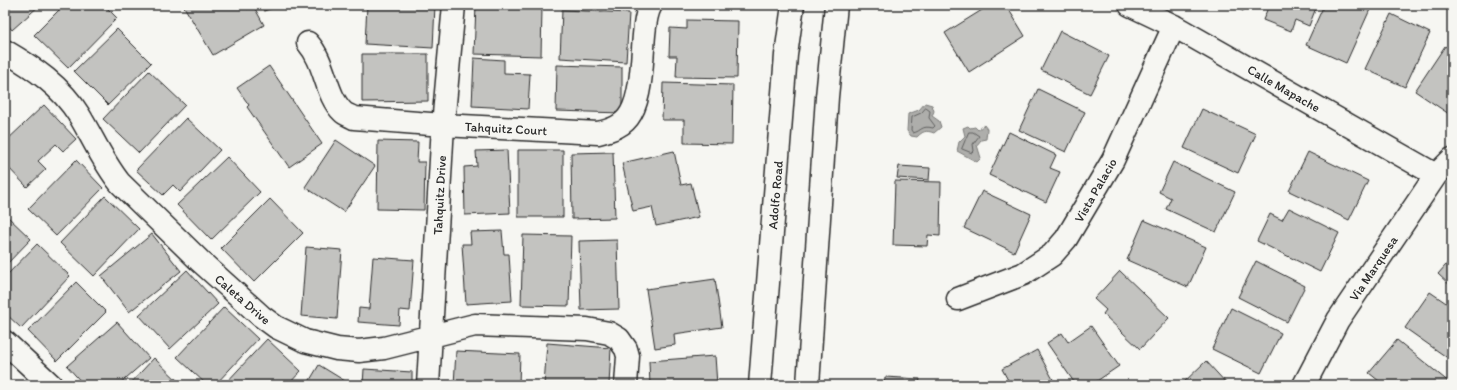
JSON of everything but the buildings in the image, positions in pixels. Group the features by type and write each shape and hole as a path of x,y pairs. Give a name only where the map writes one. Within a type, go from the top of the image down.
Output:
{"street":[{"name":"Tahquitz Drive","path":"428,385 432,337 443,125 454,5"},
{"name":"Tahquitz Court","path":"308,43 316,52 335,100 344,113 354,118 443,125 598,133 611,130 623,123 631,113 637,96 645,26 651,5"},
{"name":"Adolfo Road","path":"760,385 785,63 793,5"},
{"path":"808,385 827,97 836,5"},
{"name":"Calle Mapache","path":"1130,5 1174,26 1436,175"},
{"name":"Vista Palacio","path":"958,299 1023,274 1052,254 1066,239 1113,160 1174,26"},
{"name":"Caleta Drive","path":"5,51 35,69 52,83 78,114 109,170 120,184 200,261 261,316 276,327 305,341 320,346 359,351 384,348 475,325 587,329 609,333 619,339 626,349 628,356 626,385"},
{"name":"Via Marquesa","path":"1304,385 1338,320 1436,175 1452,159"},
{"path":"5,342 51,385"}],"water":[{"path":"925,103 932,105 934,111 932,116 939,121 941,127 934,133 927,131 923,132 917,137 911,136 907,131 908,114 919,110"},
{"path":"984,125 987,129 986,139 981,140 977,145 981,158 977,162 957,151 959,142 965,136 963,128 968,126 970,128 975,127 978,130"}]}
